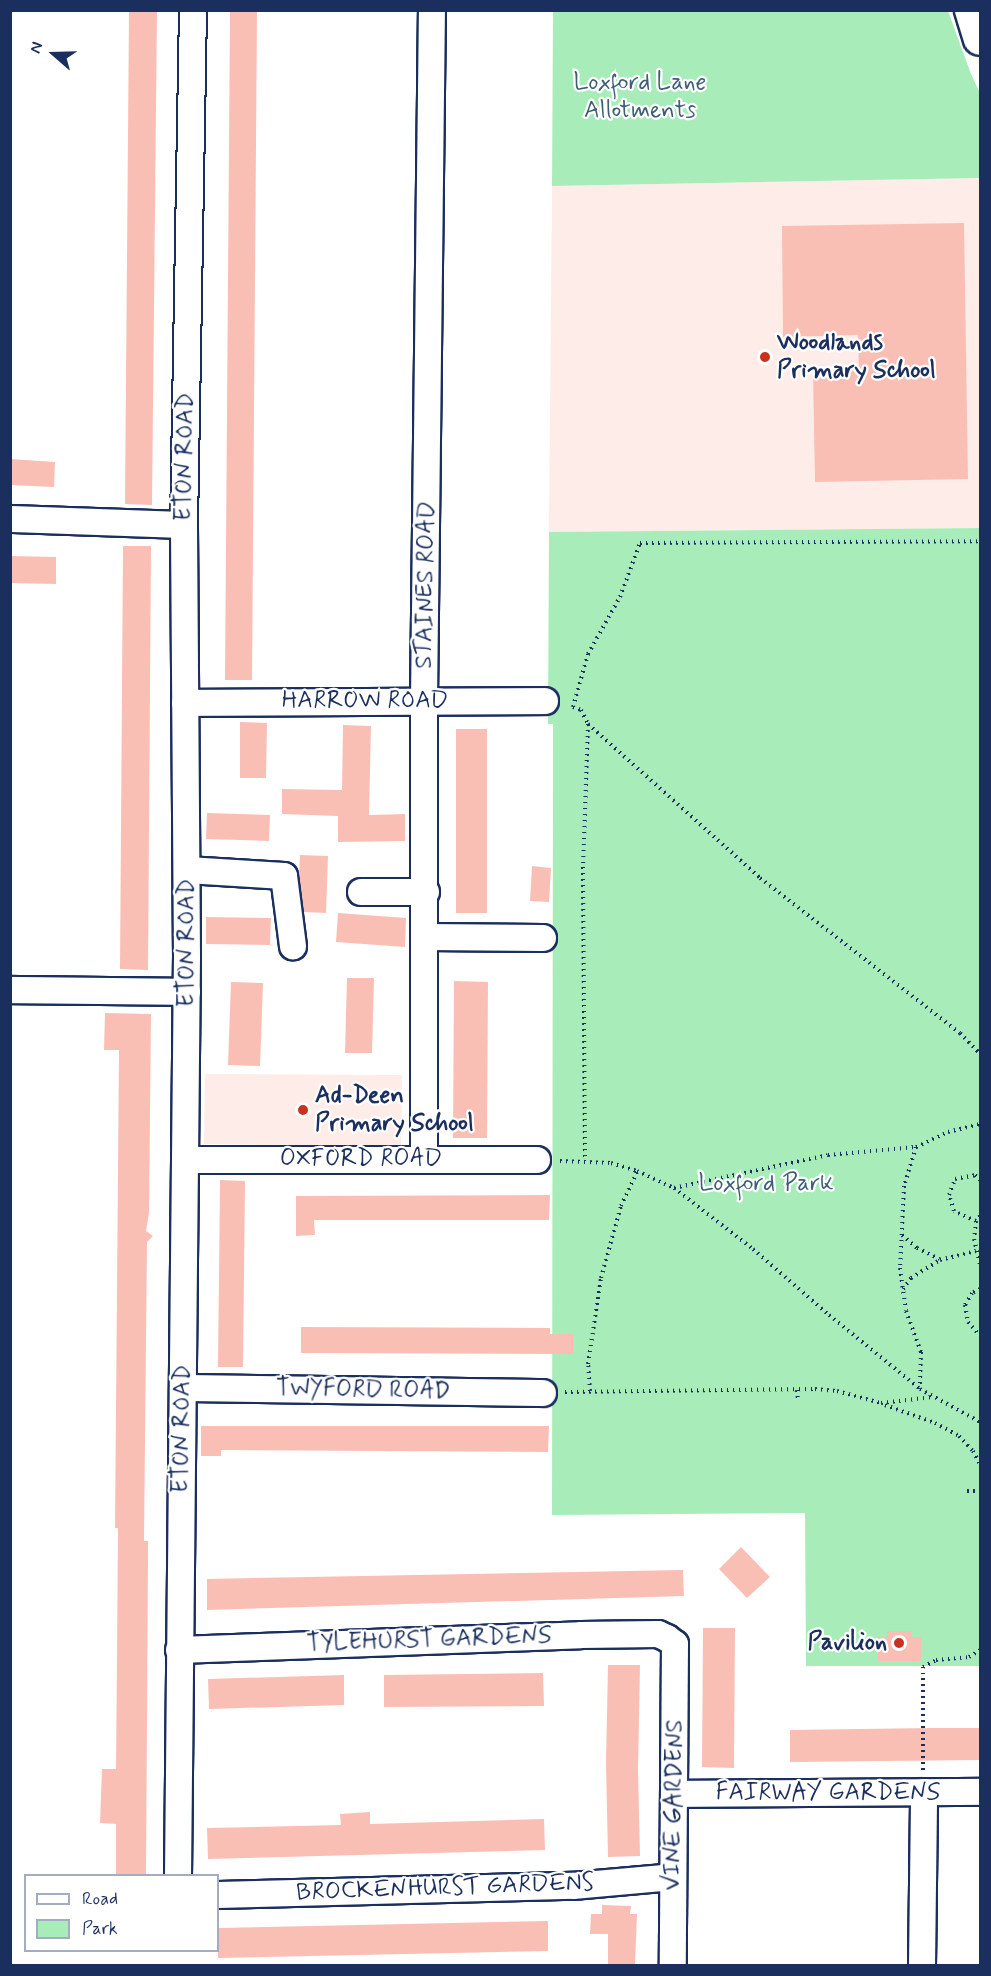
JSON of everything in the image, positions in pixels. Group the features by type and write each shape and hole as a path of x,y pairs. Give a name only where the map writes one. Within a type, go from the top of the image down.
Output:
{"street":[{"name":"ETON ROAD","path":"178,1874 187,992 184,525 193,10"},
{"name":"STAINES ROAD","path":"424,1159 426,892 424,700 432,10"},
{"path":"971,10 981,39"},
{"path":"10,519 184,525"},
{"name":"HARROW ROAD","path":"186,703 545,701"},
{"path":"187,870 284,876 293,946"},
{"path":"361,892 426,892"},
{"path":"426,937 543,938"},
{"path":"10,990 187,992"},
{"name":"OXFORD ROAD","path":"186,1160 537,1160"},
{"name":"TWYFORD ROAD","path":"183,1388 543,1393"},
{"name":"TYLEHURST GARDENS","path":"179,1650 658,1634 675,1644"},
{"name":"VINE GARDENS","path":"673,1965 675,1644"},
{"path":"922,1965 924,1792"},
{"name":"FAIRWAY GARDENS","path":"675,1794 981,1792"},
{"name":"BROCKENHURST GARDENS","path":"219,1895 573,1886 673,1877"}],"path":[{"path":"573,707 588,654 620,597 640,543 981,541"},
{"path":"545,701 581,710 588,724 760,878 960,1033 981,1054"},
{"path":"588,724 583,867 585,1161 611,1163 637,1171 674,1188 753,1249 828,1315 920,1389 981,1422"},
{"path":"674,1188 828,1155 916,1147 948,1132 981,1124"},
{"path":"916,1147 904,1186 900,1268 906,1311 921,1352 920,1389"},
{"path":"590,1391 588,1364 601,1278 621,1206 637,1171"},
{"path":"976,1221 954,1211 949,1196 955,1179 975,1175 981,1179"},
{"path":"981,1216 976,1221 976,1251 981,1264"},
{"path":"902,1235 916,1248 940,1260"},
{"path":"903,1289 911,1278 940,1260 976,1251"},
{"path":"981,1289 972,1293 965,1305 968,1322 981,1336"},
{"path":"798,1389 798,1399"},
{"path":"543,1393 798,1389 837,1391 881,1403 935,1423 959,1436 981,1464"},
{"path":"881,1403 935,1397"},
{"path":"967,1491 981,1491"},
{"path":"924,1792 923,1666 936,1660 969,1657 981,1650"}],"shaded area":[{"name":"Woodlands Primary School","path":"980,178 980,528 549,532 552,186"},
{"name":"Ad-Deen Primary School","path":"205,1074 402,1075 401,1146 204,1144"}],"green space":[{"name":"Loxford Lane Allotments","path":"553,11 948,11 980,93 980,178 552,186"},
{"name":"Loxford Park","path":"980,528 980,1666 806,1666 805,1513 552,1515 553,724 548,724 549,532"}],"building":[{"path":"129,10 157,10 152,505 125,504"},
{"path":"230,10 257,10 252,680 225,680"},
{"path":"964,223 968,479 815,482 813,371 859,371 858,335 783,337 782,226"},
{"path":"10,459 55,462 54,487 10,485"},
{"path":"123,546 151,546 148,970 120,969"},
{"path":"10,556 56,557 56,584 10,583"},
{"path":"240,722 267,723 266,778 240,778"},
{"path":"343,725 371,726 369,815 405,814 405,841 338,842 338,816 282,814 282,789 342,790"},
{"path":"456,729 487,729 487,913 456,913"},
{"path":"207,813 270,815 269,841 206,839"},
{"path":"300,855 328,856 326,913 304,912 299,876"},
{"path":"532,866 551,868 549,902 530,901"},
{"path":"338,913 406,918 405,947 336,942"},
{"path":"206,917 271,918 270,945 206,944"},
{"path":"347,978 374,978 372,1053 345,1053"},
{"path":"454,981 488,982 487,1138 453,1138"},
{"path":"231,982 263,983 260,1066 228,1065"},
{"path":"105,1013 151,1014 149,1213 146,1231 153,1236 147,1242 144,1541 148,1541 146,1874 116,1874 116,1824 100,1823 102,1769 116,1769 118,1528 115,1528 119,1050 104,1050"},
{"path":"220,1180 245,1181 243,1367 218,1367"},
{"path":"550,1195 549,1220 314,1220 315,1235 296,1236 296,1196"},
{"path":"301,1327 550,1328 550,1334 573,1334 573,1354 301,1353"},
{"path":"201,1426 549,1426 548,1452 221,1450 221,1456 201,1456"},
{"path":"741,1547 770,1577 747,1598 719,1569"},
{"path":"683,1570 684,1596 207,1610 207,1579"},
{"path":"703,1628 735,1628 734,1768 702,1767"},
{"name":"Pavilion","path":"887,1631 911,1631 911,1637 921,1637 921,1661 878,1661 878,1637 887,1637"},
{"path":"608,1665 640,1665 638,1770 640,1856 608,1857 606,1763"},
{"path":"543,1673 544,1706 384,1707 384,1675"},
{"path":"344,1675 344,1705 209,1709 208,1679"},
{"path":"981,1728 981,1760 790,1762 790,1730"},
{"path":"370,1812 370,1824 544,1819 545,1850 208,1859 207,1828 341,1825 340,1814"},
{"path":"602,1905 631,1906 630,1914 637,1914 635,1965 608,1965 608,1934 590,1934 591,1914 602,1914"},
{"path":"548,1921 548,1951 218,1958 219,1928"}],"place":[{"name":"Woodlands Primary School","path":"765,357"},
{"name":"Ad-Deen Primary School","path":"303,1110"},
{"name":"Pavilion","path":"899,1643"}]}
